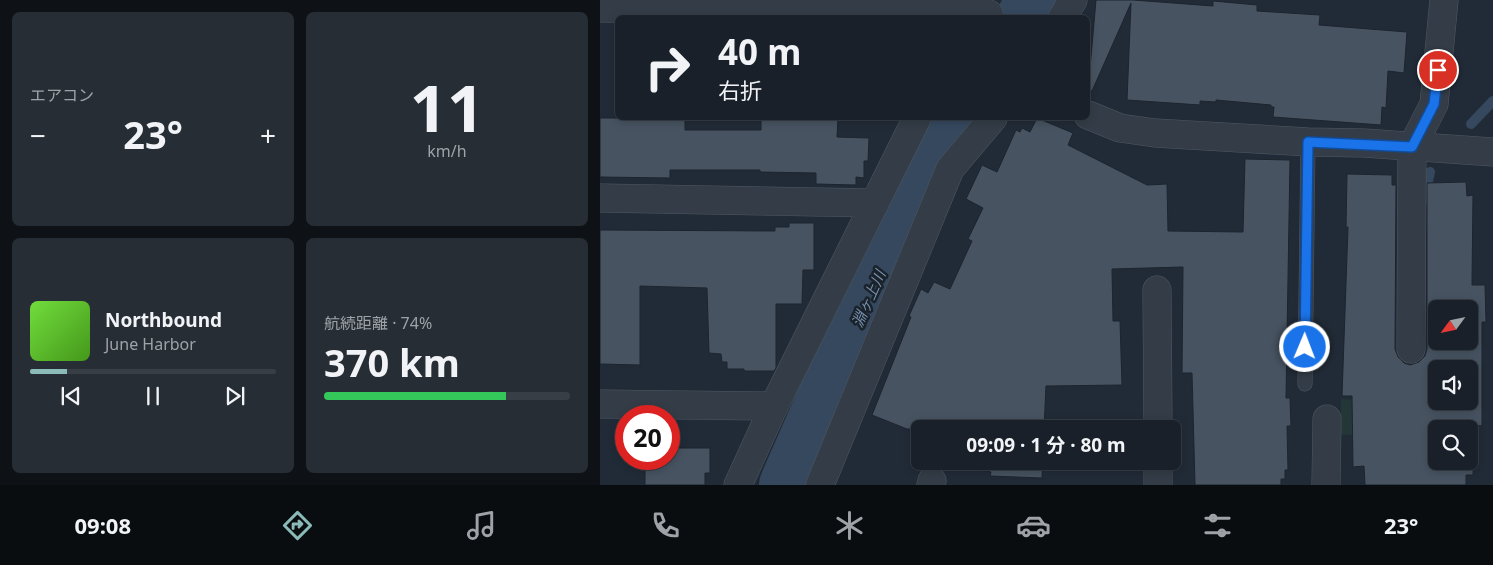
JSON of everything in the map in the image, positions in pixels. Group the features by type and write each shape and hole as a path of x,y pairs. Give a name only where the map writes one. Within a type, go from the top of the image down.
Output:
{"street":[{"path":"1064,15 1073,0"},
{"path":"1411,349 1412,147 1434,104 1444,0"},
{"path":"600,8 990,10"},
{"path":"1090,116 1120,128 1154,132 1493,152"},
{"path":"738,485 774,406 915,120"},
{"path":"820,485 950,169 991,120"},
{"path":"600,198 875,203"},
{"path":"1157,290 1158,420"},
{"path":"600,404 774,406"},
{"path":"1326,485 1327,419"},
{"path":"1158,470 1158,485"}],"lane":[{"path":"1305,384 1308,142"}],"green space":[{"path":"1341,399 1410,403 1410,433 1341,435"}],"building":[{"path":"1096,0 1133,0 1213,6 1213,1 1257,5 1257,11 1320,15 1319,25 1407,32 1404,73 1388,71 1386,108 1382,107 1381,125 1273,117 1274,107 1271,107 1271,105 1216,100 1216,102 1200,101 1200,105 1127,100 1131,3 1092,91 1090,90 1090,68"},
{"path":"600,118 615,118 615,120 685,120 685,130 761,130 761,120 838,120 837,137 869,138 868,161 864,161 864,178 856,177 856,185 816,184 816,173 760,172 760,170 670,170 670,178 600,177"},
{"path":"1036,120 1042,120 1073,133 1068,145 1147,185 1167,184 1168,231 1243,232 1245,159 1290,160 1286,398 1290,398 1291,426 1287,426 1288,470 1285,470 1285,479 1281,479 1281,485 1195,485 1192,373 1182,373 1183,267 1112,269 1113,321 1120,321 1122,385 1046,386 1044,420 911,420 911,429 907,429 872,415 921,289 928,293 934,282 950,289 972,241 968,239 983,208 966,199 982,165 997,172 1016,130 1020,132 1022,128 1030,132"},
{"path":"1347,174 1392,175 1392,185 1396,185 1395,349 1398,357 1404,363 1410,365 1419,362 1425,356 1427,349 1427,183 1466,182 1467,196 1473,195 1472,285 1485,285 1486,322 1482,322 1482,426 1478,426 1478,420 1428,420 1428,470 1473,470 1473,475 1466,475 1466,485 1365,485 1364,466 1353,467 1352,396 1342,396 1348,227 1346,227"},
{"path":"789,223 814,223 814,270 803,270 802,304 776,304 776,368 774,371 727,369 727,362 722,362 721,354 709,353 707,288 640,286 640,365 600,364 600,230 775,231 775,227 789,227"},
{"path":"680,448 710,448 710,473 705,473 705,485 645,485 645,470 680,470"},
{"path":"980,470 1042,470 1042,478 990,476 991,472"}],"waterway":[{"name":"淵ヶ上川","path":"1027,15 1036,0"},
{"path":"1471,124 1493,101"},
{"name":"淵ヶ上川","path":"788,485 931,158 957,120"},
{"path":"1424,200 1430,172"}],"route":[{"path":"1305,347 1308,142 1364,143 1412,147 1434,104 1438,70"}]}
